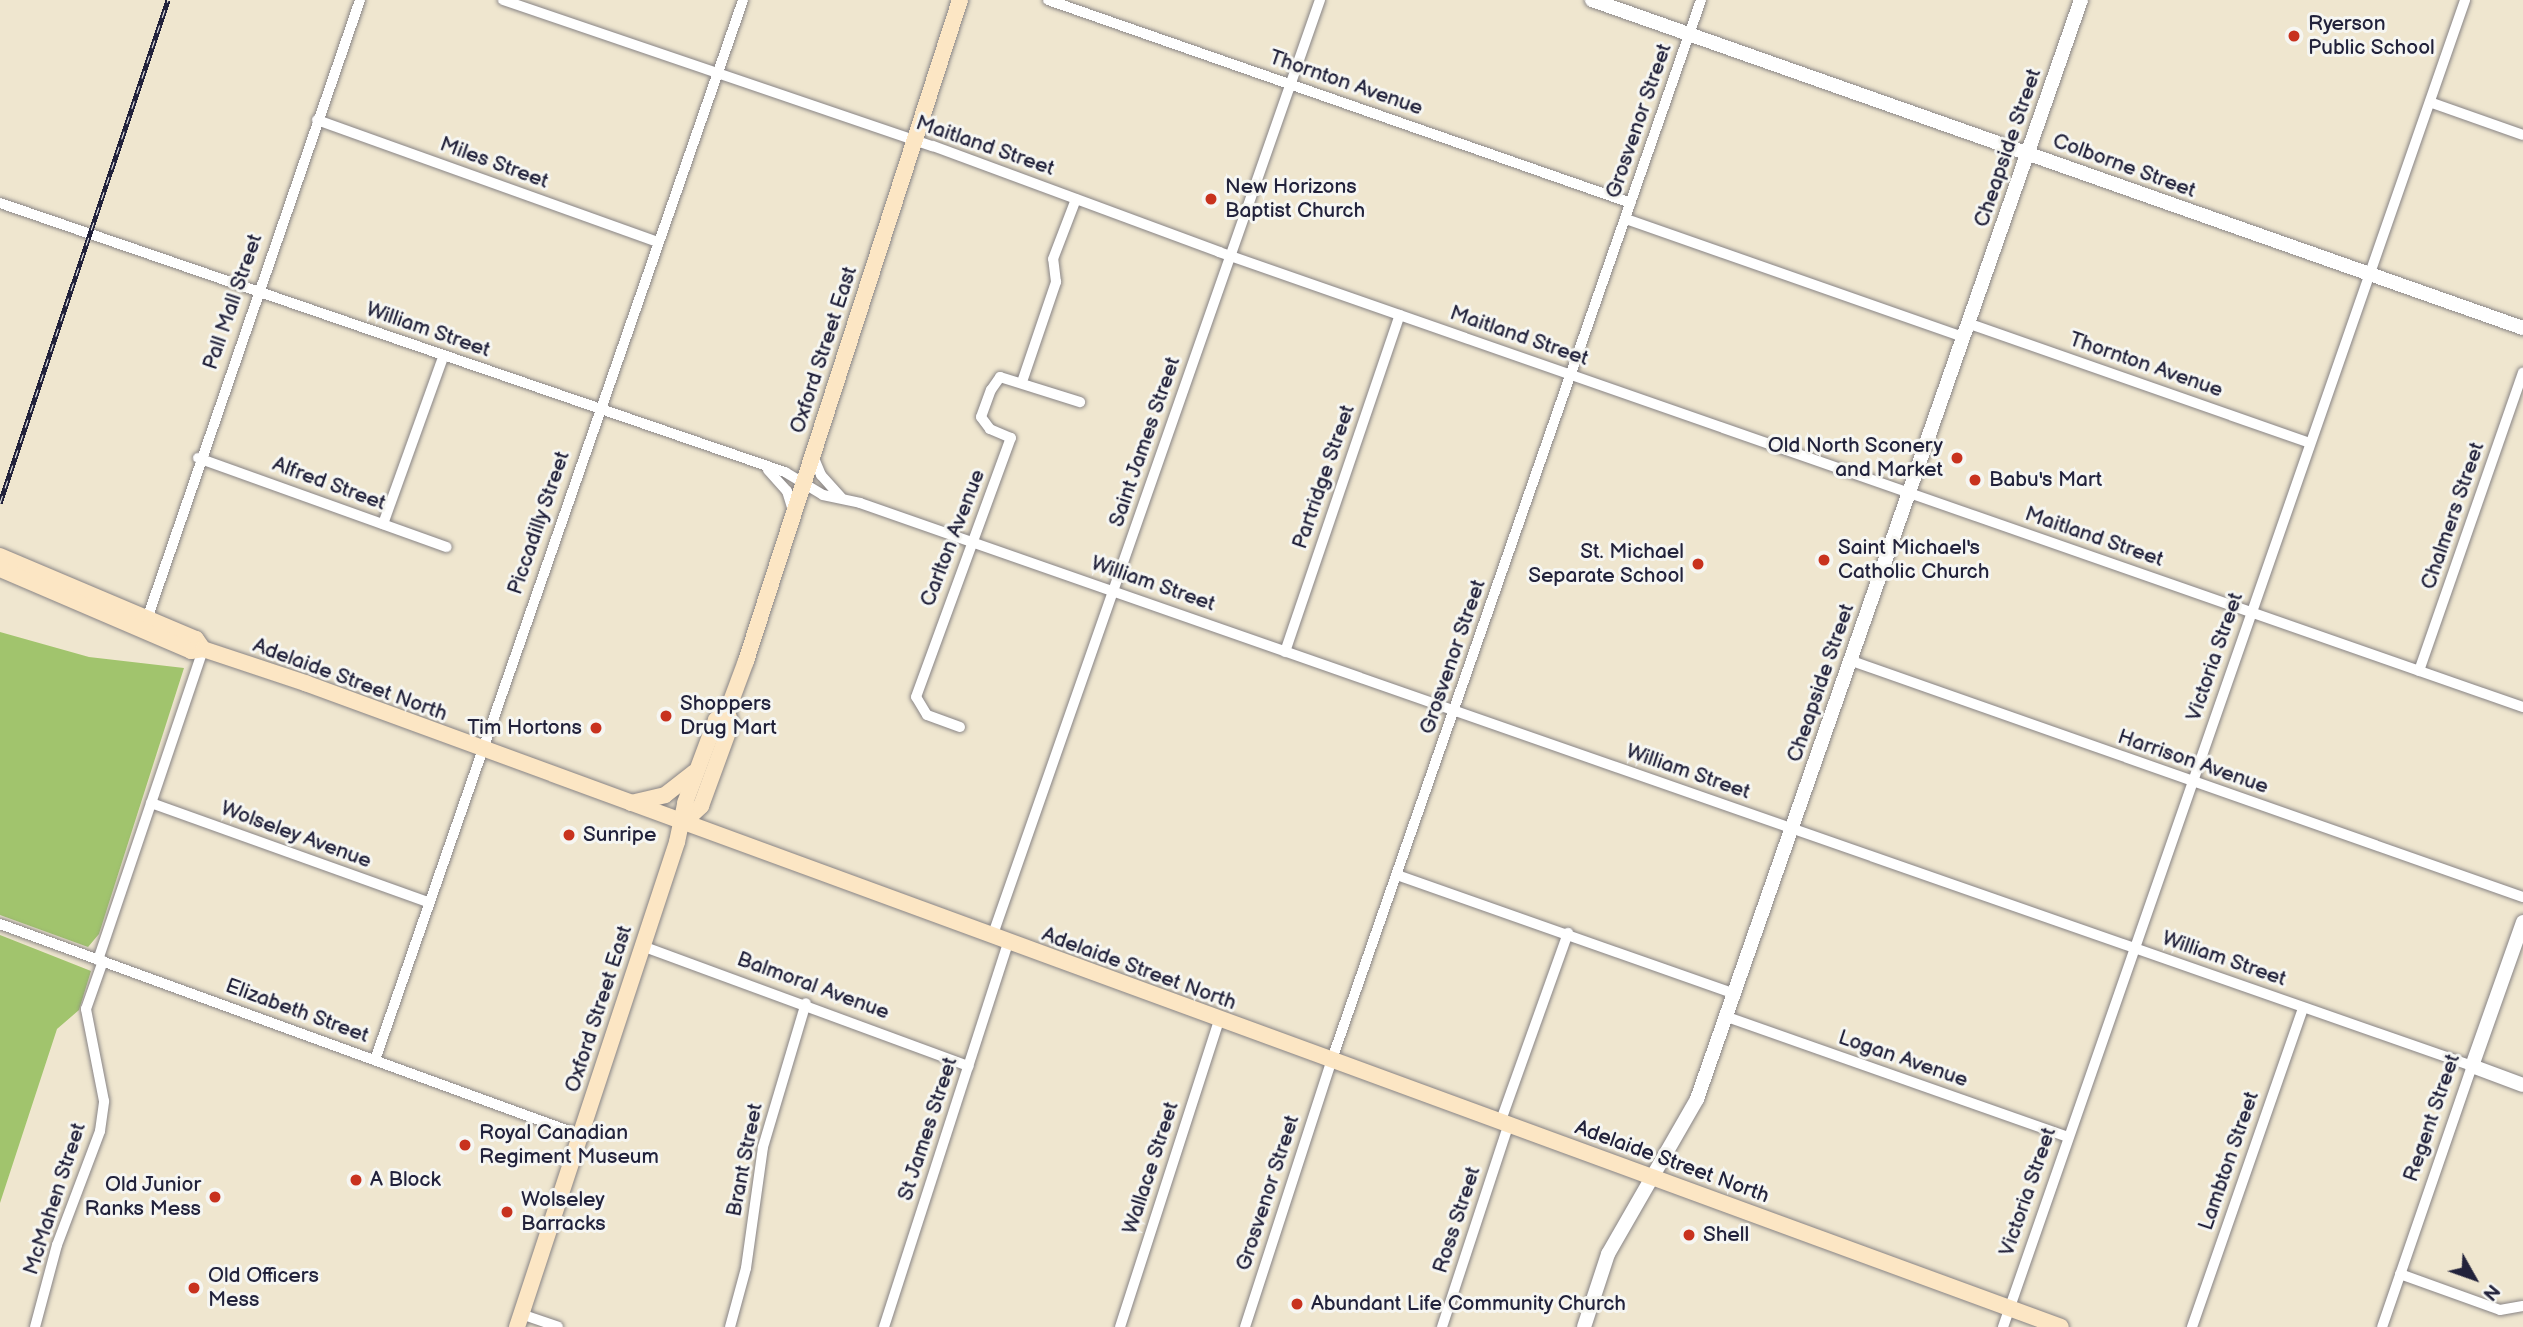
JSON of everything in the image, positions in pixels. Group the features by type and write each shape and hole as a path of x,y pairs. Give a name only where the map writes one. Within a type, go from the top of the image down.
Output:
{"main road":[{"name":"Oxford Street East","path":"519,1321 683,823 685,803 716,720 727,712 960,0"},
{"name":"Adelaide Street North","path":"0,556 196,639 204,649 2060,1327"},
{"name":"Adelaide Street North","path":"0,569 191,652 204,649"},
{"name":"Oxford Street East","path":"683,823 704,796 731,724 727,712"},
{"path":"628,803 670,793 698,768"}],"street":[{"name":"Pall Mall Street","path":"146,620 198,458 360,0"},
{"name":"Maitland Street","path":"503,0 532,5 1231,256 2523,707"},
{"name":"Piccadilly Street","path":"376,1060 428,902 743,0"},
{"name":"Thornton Avenue","path":"1048,0 1631,203"},
{"name":"Saint James Street","path":"992,937 1320,0"},
{"name":"Colborne Street","path":"1592,0 2523,328"},
{"name":"Grosvenor Street","path":"1245,1327 1331,1062 1701,0"},
{"name":"Cheapside Street","path":"1584,1327 1608,1254 1688,1122 1852,662 2081,0"},
{"name":"Victoria Street","path":"2003,1327 2465,0"},
{"path":"2431,103 2523,135"},
{"name":"Miles Street","path":"317,120 658,242"},
{"path":"1076,199 1053,259 1056,282 1021,382 1080,402"},
{"name":"William Street","path":"0,203 768,470 785,472 823,495 841,497 2523,1085"},
{"name":"Thornton Avenue","path":"1626,219 2309,443"},
{"name":"Partridge Street","path":"1284,652 1401,315"},
{"path":"383,524 443,357"},
{"name":"Chalmers Street","path":"2419,671 2523,373"},
{"name":"Carlton Avenue","path":"960,727 927,715 916,697 1012,438 990,429 981,417 1000,377 1021,382"},
{"path":"813,453 821,475 841,497"},
{"name":"Alfred Street","path":"198,458 447,547"},
{"path":"768,470 787,491 793,511"},
{"name":"McMahen Street","path":"35,1327 57,1245 100,1131 104,1101 86,1009 151,803 204,649"},
{"name":"Harrison Avenue","path":"1852,662 2523,897"},
{"name":"Wolseley Avenue","path":"151,803 428,902"},
{"path":"1397,875 1734,994"},
{"name":"Regent Street","path":"2382,1327 2523,922"},
{"name":"Elizabeth Street","path":"0,924 580,1135"},
{"name":"Ross Street","path":"1442,1327 1567,933"},
{"name":"St James Street","path":"884,1327 1008,943"},
{"name":"Balmoral Avenue","path":"642,946 806,1003 969,1066"},
{"name":"Brant Street","path":"730,1327 746,1268 763,1147 806,1003"},
{"name":"Lambton Street","path":"2192,1327 2303,1008"},
{"name":"Logan Avenue","path":"1727,1017 2067,1137"},
{"name":"Wallace Street","path":"1120,1327 1219,1021"},
{"path":"2400,1274 2500,1310 2523,1306"},
{"path":"519,1321 558,1327"}],"green space":[{"path":"0,632 89,657 184,668 99,934 88,947 0,915"},
{"path":"0,935 91,971 79,1010 57,1029 0,1203"}],"railway":[{"path":"0,503 168,0"}],"place":[{"name":"Ryerson Public School","path":"2294,36"},
{"name":"New Horizons Baptist Church","path":"1211,199"},
{"name":"Old North Sconery and Market","path":"1957,458"},
{"name":"Babu's Mart","path":"1975,480"},
{"name":"Saint Michael's Catholic Church","path":"1824,560"},
{"name":"St. Michael Separate School","path":"1698,564"},
{"name":"Shoppers Drug Mart","path":"666,716"},
{"name":"Tim Hortons","path":"596,728"},
{"name":"Sunripe","path":"569,835"},
{"name":"Royal Canadian Regiment Museum","path":"465,1145"},
{"name":"A Block","path":"356,1180"},
{"name":"Old Junior Ranks Mess","path":"215,1197"},
{"name":"Wolseley Barracks","path":"507,1212"},
{"name":"Shell","path":"1689,1235"},
{"name":"Old Officers Mess","path":"194,1288"},
{"name":"Abundant Life Community Church","path":"1297,1304"}]}
